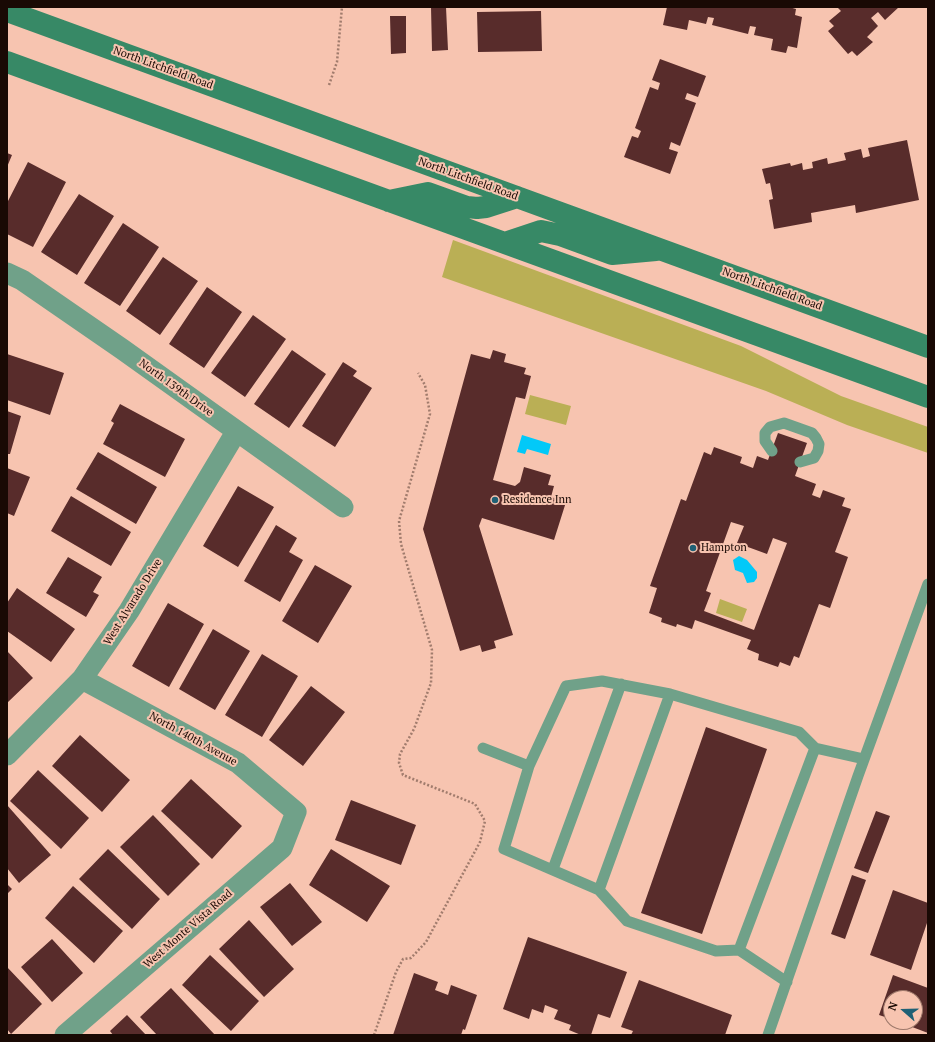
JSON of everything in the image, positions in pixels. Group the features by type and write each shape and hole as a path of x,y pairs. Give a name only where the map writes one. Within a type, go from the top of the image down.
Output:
{"main road":[{"name":"North Litchfield Road","path":"7,11 928,347"},
{"path":"7,62 928,397"},
{"path":"388,201 428,193 467,207 477,208 486,207 517,197"},
{"path":"504,243 540,231 560,235 612,254 663,250"}],"street":[{"name":"North 139th Drive","path":"7,273 22,280 60,306 343,507"},
{"name":"West Alvarado Drive","path":"7,755 82,679 129,611 236,432"},
{"name":"North 140th Avenue","path":"82,679 238,763 296,812"},
{"name":"West Monte Vista Road","path":"65,1035 282,848 296,812"}],"lane":[{"path":"772,451 767,445 765,433 770,427 784,423 812,433 819,444 818,451 814,458 800,462"},
{"path":"768,1035 864,759 928,584"},
{"path":"787,982 740,950 716,950 627,921 599,890 504,849 529,766 566,686 602,681 670,694 799,732 815,748 864,759"},
{"path":"553,869 621,684"},
{"path":"599,890 670,694"},
{"path":"483,748 529,766"},
{"path":"740,950 815,748"}],"path":[{"path":"329,85 338,62 342,7"},
{"path":"374,1035 396,972 403,959 411,958 426,942 480,842 485,821 475,804 403,775 399,764 400,754 414,729 431,683 432,650 401,544 399,521 430,414 425,385 418,372"}],"shaded area":[{"path":"453,240 741,346 841,396 928,427 928,453 847,425 766,391 442,277"},
{"path":"530,395 571,406 566,425 525,414"},
{"path":"720,599 747,609 742,622 716,613"}],"water":[{"path":"522,435 551,444 548,455 527,449 525,454 517,452"},
{"path":"739,556 747,560 757,572 757,578 754,582 747,583 743,573 735,570 733,560"}],"building":[{"path":"431,7 446,7 448,50 432,51"},
{"path":"667,7 789,7 796,9 795,15 802,17 797,48 788,46 786,53 771,50 773,39 754,35 756,27 750,26 748,34 712,25 714,18 708,17 706,24 689,20 687,30 663,25"},
{"path":"837,7 899,7 885,20 878,12 871,18 878,26 867,37 873,42 857,56 852,51 848,54 828,31 834,26 829,21 841,11"},
{"path":"541,11 542,51 478,52 477,12"},
{"path":"390,16 406,16 406,53 391,54"},
{"path":"660,59 706,76 698,97 687,93 685,99 696,103 680,146 671,142 669,149 678,152 670,174 624,157 632,136 638,138 641,131 635,128 650,87 658,90 660,83 652,80"},
{"path":"907,140 919,200 856,213 855,205 811,213 812,222 774,229 769,200 773,199 770,183 766,184 762,169 790,163 791,166 802,163 803,170 813,168 812,162 827,158 828,164 846,160 844,153 861,149 863,158 870,156 868,148"},
{"path":"7,153 12,155 7,167"},
{"path":"28,162 66,182 33,247 7,234 7,203"},
{"path":"79,194 114,216 77,275 41,252"},
{"path":"123,223 159,247 120,306 84,283"},
{"path":"163,257 198,281 160,335 126,311"},
{"path":"207,287 242,312 204,368 169,344"},
{"path":"253,315 286,339 245,397 211,373"},
{"path":"292,350 326,374 289,428 254,404"},
{"name":"Residence Inn","path":"493,350 506,354 504,362 526,368 524,374 531,376 525,399 516,397 493,480 515,486 520,482 524,467 551,475 548,485 554,486 551,497 566,502 554,540 482,518 479,526 513,635 494,641 496,648 482,652 480,645 460,651 423,529 471,354 490,359"},
{"path":"7,354 64,373 50,415 7,400"},
{"path":"343,362 357,371 353,376 372,388 335,447 302,426"},
{"path":"120,404 185,439 165,477 103,444 114,423 111,421"},
{"path":"7,411 21,416 10,454 7,454"},
{"name":"Hampton","path":"778,433 807,443 795,476 816,484 812,495 820,498 823,490 845,498 842,506 851,509 835,552 848,557 830,608 819,604 799,658 794,656 790,666 780,662 778,667 758,660 759,654 747,649 751,640 695,620 692,629 677,624 676,627 661,622 662,618 649,613 657,588 650,586 681,499 686,501 704,452 711,455 714,447 742,457 740,463 753,468 757,456 768,460","holes":["731,522 744,526 737,543 767,554 773,538 787,543 754,630 704,611 711,593 706,591"]},
{"path":"98,452 157,487 136,524 76,489"},
{"path":"7,468 30,477 14,516 7,513"},
{"path":"238,486 274,507 238,567 203,546"},
{"path":"71,496 131,532 111,566 51,531"},
{"path":"276,525 297,538 289,552 303,560 280,602 244,581"},
{"path":"68,557 102,577 93,592 99,595 86,617 46,593"},
{"path":"315,565 352,586 318,643 282,621"},
{"path":"17,588 75,629 51,662 7,631 7,603"},
{"path":"168,603 204,624 169,687 132,666"},
{"path":"213,629 250,651 215,710 179,689"},
{"path":"7,651 33,678 7,703"},
{"path":"262,654 298,676 262,737 225,715"},
{"path":"311,686 345,712 303,766 269,740"},
{"path":"706,727 767,749 702,934 641,913"},
{"path":"80,735 130,780 102,812 52,766"},
{"path":"38,770 89,818 61,849 10,801"},
{"path":"191,779 242,826 212,859 161,811"},
{"path":"351,800 416,825 401,865 335,840"},
{"path":"7,805 51,855 19,883 7,868"},
{"path":"876,811 890,816 868,873 854,868"},
{"path":"153,815 200,864 168,896 120,847"},
{"path":"108,849 160,899 132,929 79,879"},
{"path":"331,849 390,886 367,922 309,885"},
{"path":"852,875 866,880 845,939 831,934"},
{"path":"290,883 322,922 292,946 260,907"},
{"path":"7,884 12,889 7,894"},
{"path":"73,886 123,931 94,963 45,918"},
{"path":"893,890 928,903 928,920 911,970 870,955"},
{"path":"249,920 294,969 264,997 219,949"},
{"path":"528,937 627,972 610,1018 598,1014 591,1035 581,1035 569,1030 571,1025 554,1019 558,1010 545,1005 543,1013 532,1009 529,1019 503,1009"},
{"path":"52,939 83,973 52,1002 21,967"},
{"path":"210,955 259,1001 231,1031 182,985"},
{"path":"7,967 42,1004 11,1034 7,1029"},
{"path":"414,973 438,982 435,990 448,995 451,985 477,995 465,1030 463,1029 461,1035 393,1035"},
{"path":"893,975 928,988 928,1033 920,1030 923,1030 923,990 888,990"},
{"path":"639,980 732,1015 725,1035 631,1035 633,1031 621,1027"},
{"path":"171,988 215,1035 157,1035 140,1017"},
{"path":"883,1004 883,1016 879,1015"},
{"path":"127,1015 146,1035 113,1035 110,1031"}],"place":[{"name":"Residence Inn","path":"495,500"},
{"name":"Hampton","path":"693,548"}]}
